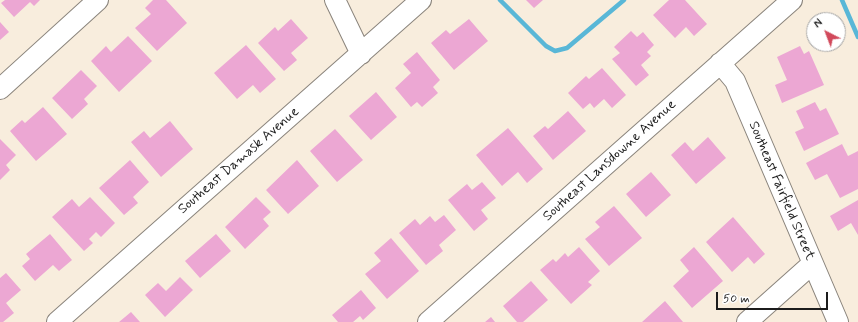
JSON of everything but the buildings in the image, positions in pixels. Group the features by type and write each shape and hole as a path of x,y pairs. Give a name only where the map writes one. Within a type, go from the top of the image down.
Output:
{"street":[{"path":"0,89 98,0"},
{"path":"335,0 361,54"},
{"name":"Southeast Damask Avenue","path":"57,322 421,0"},
{"name":"Southeast Lansdowne Avenue","path":"428,322 792,0"},
{"name":"Southeast Fairfield Street","path":"720,63 735,81 838,322"},
{"path":"747,322 812,264"}],"waterway":[{"path":"500,0 546,46 555,51 567,48 624,0"},
{"path":"842,0 858,37"}]}
